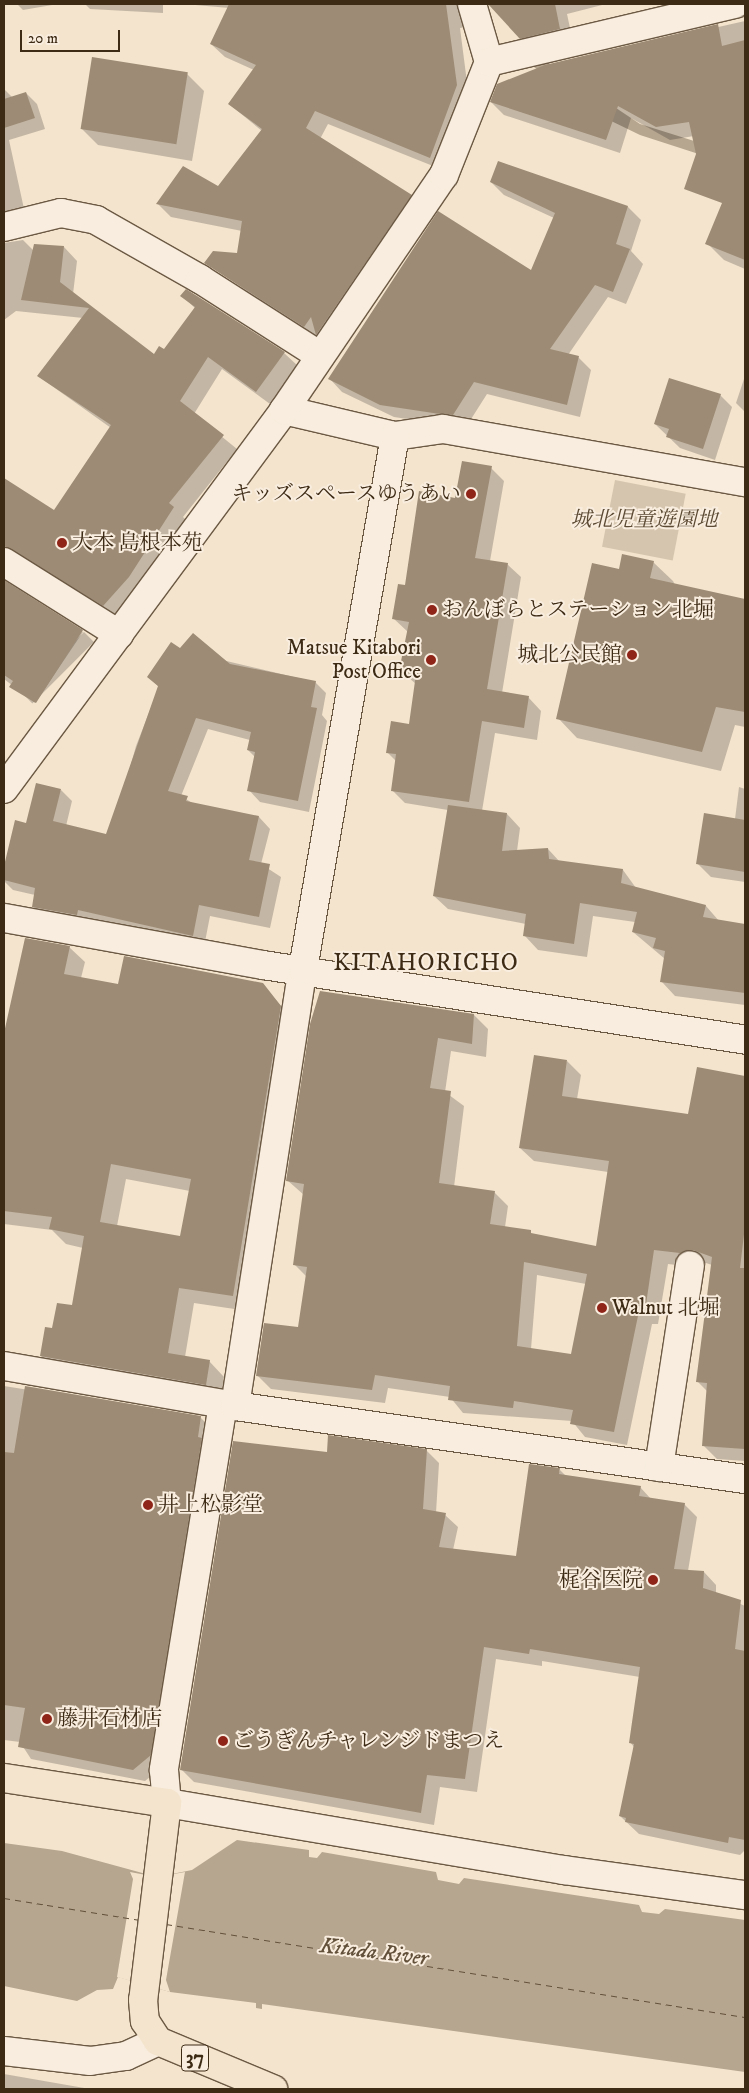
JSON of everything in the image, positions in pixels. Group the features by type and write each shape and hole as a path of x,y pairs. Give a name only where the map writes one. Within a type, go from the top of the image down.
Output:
{"main road":[{"path":"4,1778 167,1803"},
{"name":"37","path":"167,1803 162,1860 143,2000 145,2021 158,2041 273,2089"}],"street":[{"path":"4,789 284,410 319,355 444,175 489,62 472,4"},
{"path":"489,62 734,4"},
{"path":"4,227 61,213 96,220 200,279 319,355"},
{"path":"284,410 394,436 444,430 745,482"},
{"path":"394,436 229,1405 164,1770 167,1803 564,1870 745,1895"},
{"path":"4,562 119,634"},
{"path":"4,918 745,1040"},
{"path":"659,1467 690,1265"},
{"path":"4,1366 229,1405 745,1479"},
{"path":"4,2051 90,2061 126,2056 158,2041"}],"green space":[{"name":"城北児童遊園地","path":"615,480 686,494 673,560 602,547"}],"water":[{"path":"547,62 640,124 745,157 745,169 640,135 605,118 534,67"},
{"name":"Kitada River","path":"237,1840 309,1850 309,1857 317,1858 322,1852 436,1872 438,1880 459,1884 464,1878 639,1905 642,1912 659,1914 665,1909 745,1920 745,2072 262,2004 262,2009 256,2008 256,2003 170,1992 118,1977 113,1989 97,1990 77,2001 4,1986 4,1843 62,1851 157,1877 192,1870"}],"pier":[{"path":"130,1872 157,1877 185,1872 166,1980 170,1992 117,1977 133,1879"}],"building":[{"path":"229,4 446,4 457,85 430,158 315,111 306,128 412,195 316,335 311,317 304,327 204,263 213,251 237,253 242,221 156,204 183,166 218,186 262,129 228,104 256,65 210,44"},
{"path":"488,4 555,4 560,29 520,39"},
{"path":"718,24 722,46 745,40 745,260 705,244 722,203 684,189 696,154 689,122 656,127 618,106 606,140 490,102 497,84 545,65"},
{"path":"92,57 188,72 176,144 81,129"},
{"path":"26,92 35,118 4,128 4,99"},
{"path":"498,161 628,206 616,244 630,249 613,292 595,285 550,349 579,356 567,405 474,382 453,415 440,414 380,405 328,379 438,211 531,270 555,213 490,182"},
{"path":"34,244 64,246 60,282 154,354 159,346 164,349 195,307 180,296 186,289 285,352 256,392 208,357 180,401 224,435 169,503 174,507 129,577 103,606 4,546 4,478 54,510 111,425 37,376 89,308 21,300"},
{"path":"669,378 721,394 703,449 666,437 669,429 654,424"},
{"path":"462,461 492,466 475,558 508,563 487,689 529,696 524,728 482,721 469,802 391,791 396,754 386,753 391,721 409,724 416,674 399,671 409,622 392,619 398,584 405,585 419,491 455,498"},
{"name":"城北公民館","path":"622,554 654,561 650,578 745,599 745,712 716,707 702,752 556,719 592,563 619,569"},
{"path":"4,580 83,630 36,703 9,687 13,681 4,675"},
{"path":"193,633 230,664 316,681 311,707 317,708 298,801 247,791 255,752 247,750 251,732 196,718 168,791 188,796 186,801 259,816 249,860 270,864 259,917 199,905 193,936 78,910 77,915 32,907 35,888 4,880 4,866 15,820 26,823 36,783 61,789 53,821 106,834 158,686 147,677 171,642 180,648"},
{"path":"448,805 507,813 502,851 548,848 549,859 623,869 621,883 706,905 703,917 745,924 745,993 660,982 665,951 653,948 656,938 632,932 637,912 580,903 574,944 523,936 526,914 433,896"},
{"path":"704,813 745,820 745,872 696,864"},
{"path":"25,938 70,946 64,974 118,984 124,956 263,983 281,1006 233,1296 179,1288 168,1353 210,1360 206,1385 40,1356 45,1327 52,1328 57,1303 72,1305 84,1236 49,1229 52,1217 4,1211 4,1033","holes":["111,1164 191,1179 180,1236 100,1222"]},
{"path":"320,991 474,1014 472,1044 438,1038 430,1088 451,1091 439,1183 495,1191 490,1224 531,1230 531,1233 596,1246 609,1161 519,1148 534,1055 567,1060 562,1096 688,1114 697,1067 745,1076 745,1226 740,1268 745,1268 745,1449 702,1446 707,1383 696,1382 712,1257 693,1250 680,1253 654,1250 645,1311 639,1311 614,1432 570,1424 573,1410 514,1401 513,1408 448,1400 450,1386 375,1375 372,1390 256,1376 264,1323 298,1327 307,1267 293,1265 304,1184 286,1181 310,1024","holes":["524,1262 587,1274 571,1354 517,1346"]},
{"path":"25,1386 201,1416 198,1437 202,1438 151,1755 133,1770 18,1747 25,1708 4,1705 4,1452 14,1453"},
{"path":"328,1435 427,1449 423,1509 446,1513 439,1547 516,1556 529,1464 560,1468 559,1474 641,1486 639,1496 685,1503 674,1569 704,1571 703,1588 741,1600 735,1649 745,1651 745,1840 729,1837 728,1843 625,1822 626,1818 619,1816 634,1744 629,1743 640,1667 530,1649 529,1654 484,1647 465,1779 427,1775 421,1813 180,1770 233,1441 327,1452"}],"ferry route":[{"path":"4,1898 140,1920"},
{"path":"166,1924 745,2017"}],"place":[{"name":"キッズスペースゆうあい","path":"471,494"},
{"name":"大本 島根本苑","path":"62,543"},
{"name":"おんぼらとステーション北堀","path":"432,610"},
{"name":"城北公民館","path":"632,655"},
{"name":"Matsue Kitabori Post Office","path":"431,660"},
{"name":"Walnut 北堀","path":"602,1308"},
{"name":"井上松影堂","path":"148,1505"},
{"name":"梶谷医院","path":"653,1580"},
{"name":"藤井石材店","path":"47,1719"},
{"name":"ごうぎんチャレンジドまつえ","path":"223,1741"}],"district":[{"name":"KITAHORICHO","path":"426,964"}]}
